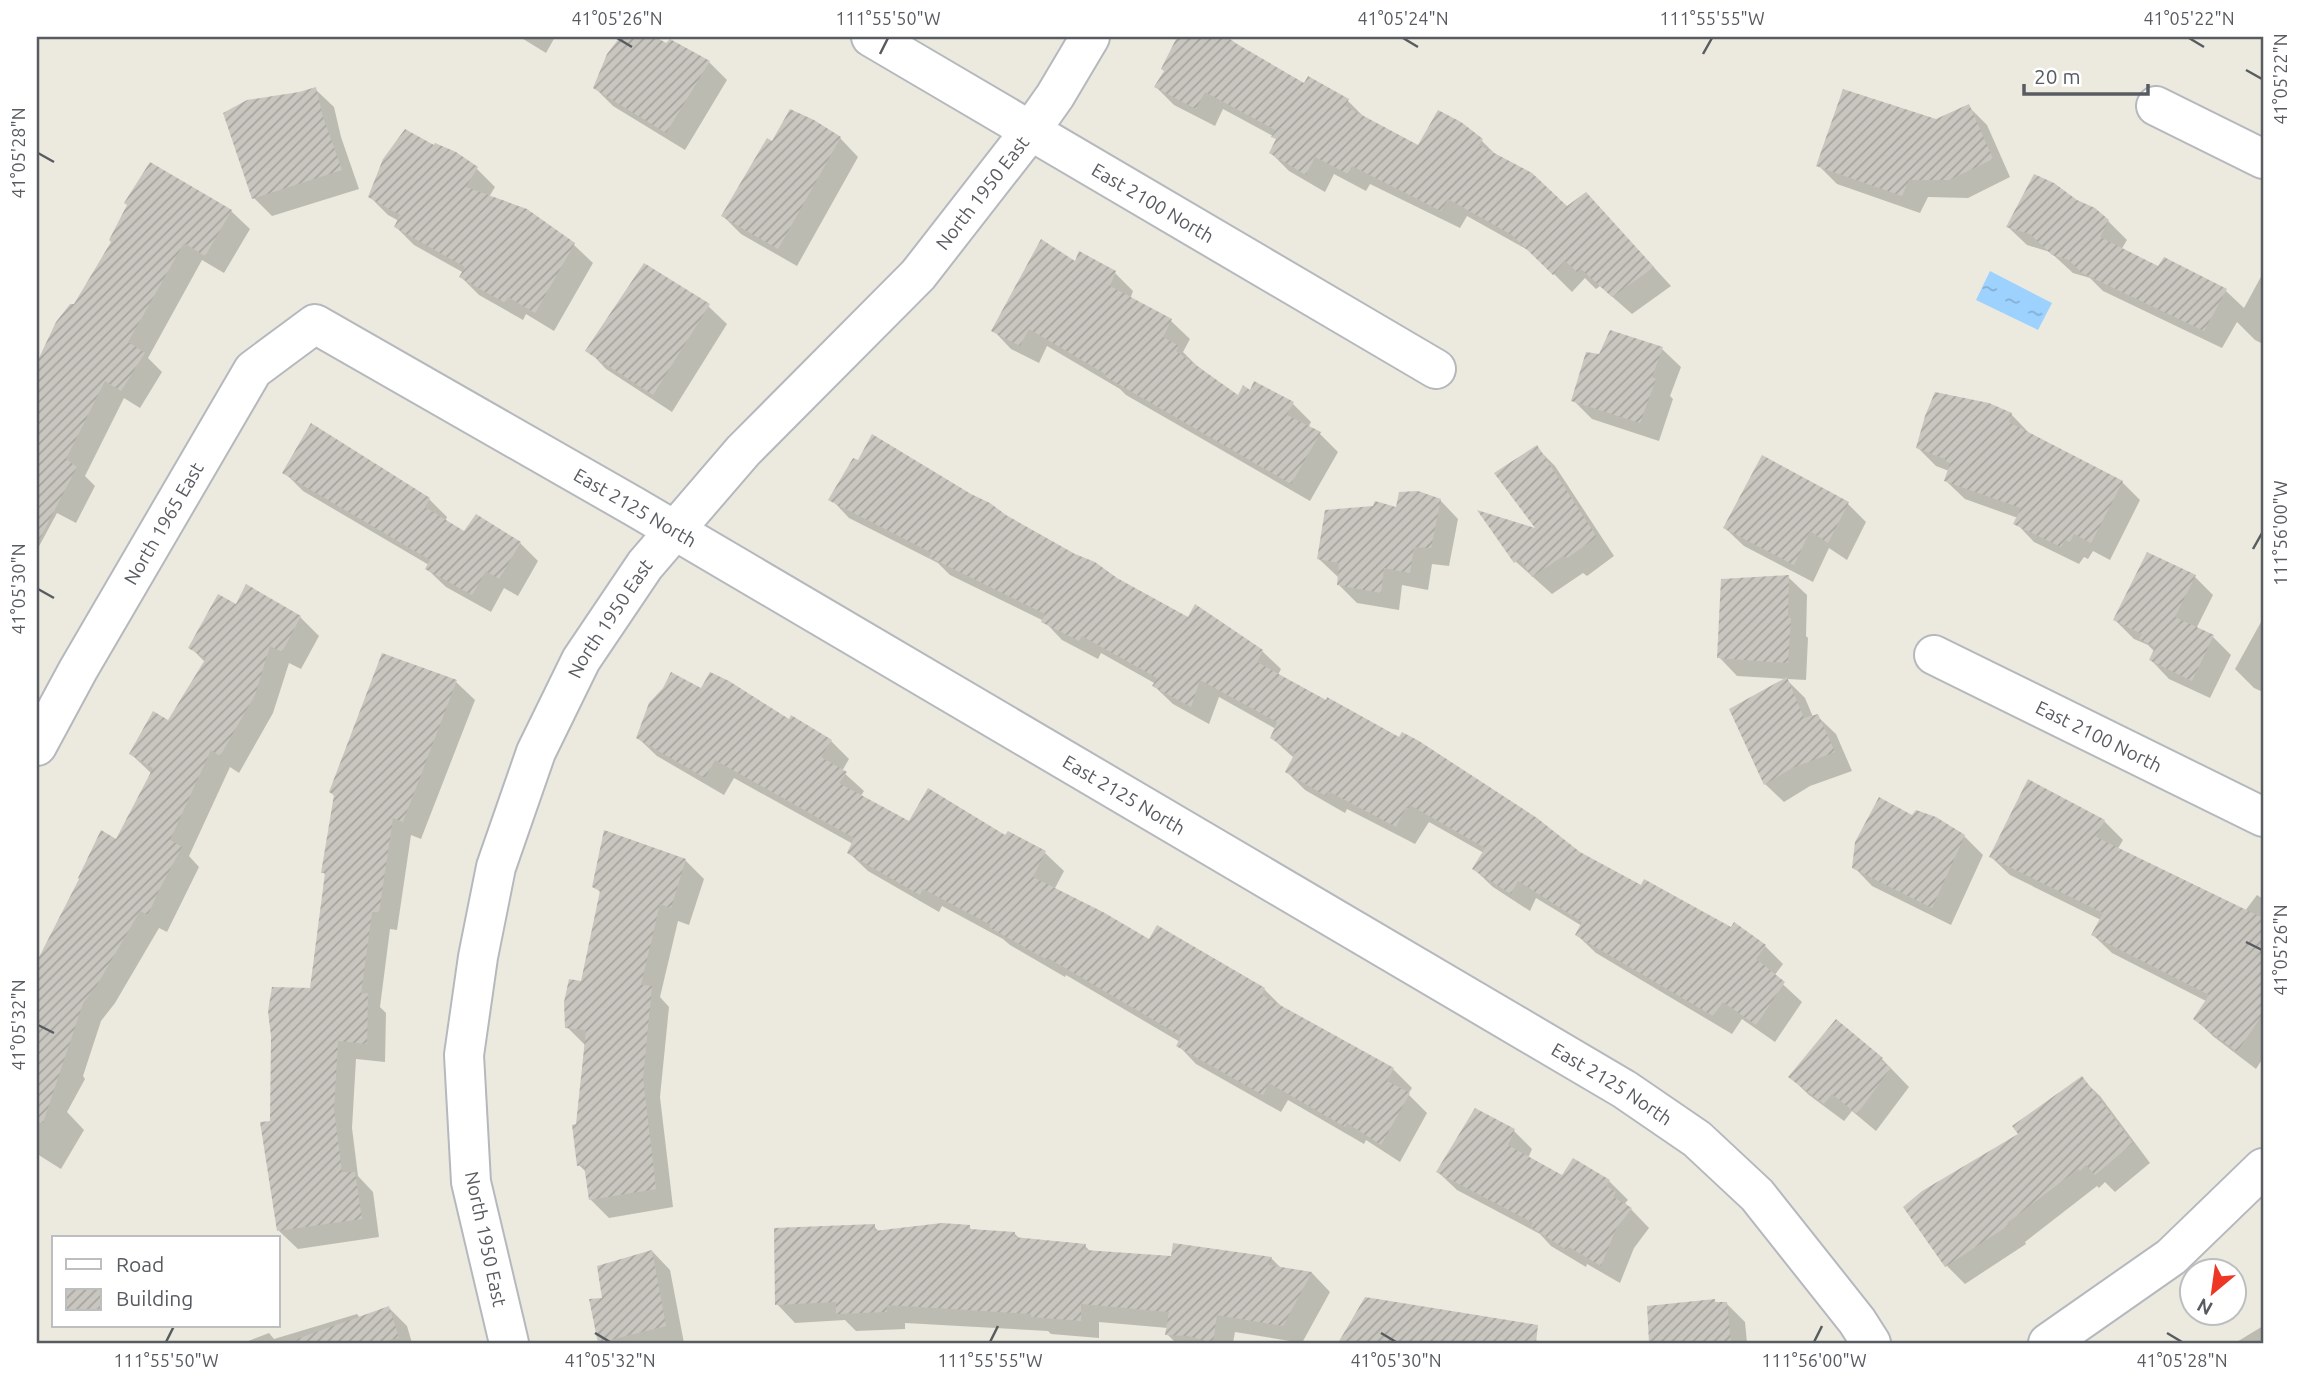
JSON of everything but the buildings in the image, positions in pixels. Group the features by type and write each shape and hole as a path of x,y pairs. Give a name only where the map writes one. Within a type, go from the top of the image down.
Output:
{"street":[{"name":"East 2100 North","path":"871,37 1436,369"},
{"name":"North 1950 East","path":"509,1343 471,1182 464,1055 478,957 495,867 536,752 580,660 645,565 743,451 918,275 1031,131 1090,37"},
{"path":"2156,106 2263,159"},
{"name":"East 2125 North","path":"314,324 674,531 1624,1088 1697,1139 1757,1195 1857,1321 1871,1343"},
{"name":"North 1965 East","path":"37,746 253,370 314,324"},
{"name":"East 2100 North","path":"1934,655 2263,817"},
{"path":"2048,1343 2171,1257 2263,1168"}],"water":[{"path":"1990,271 2052,303 2038,330 1976,300"}]}
